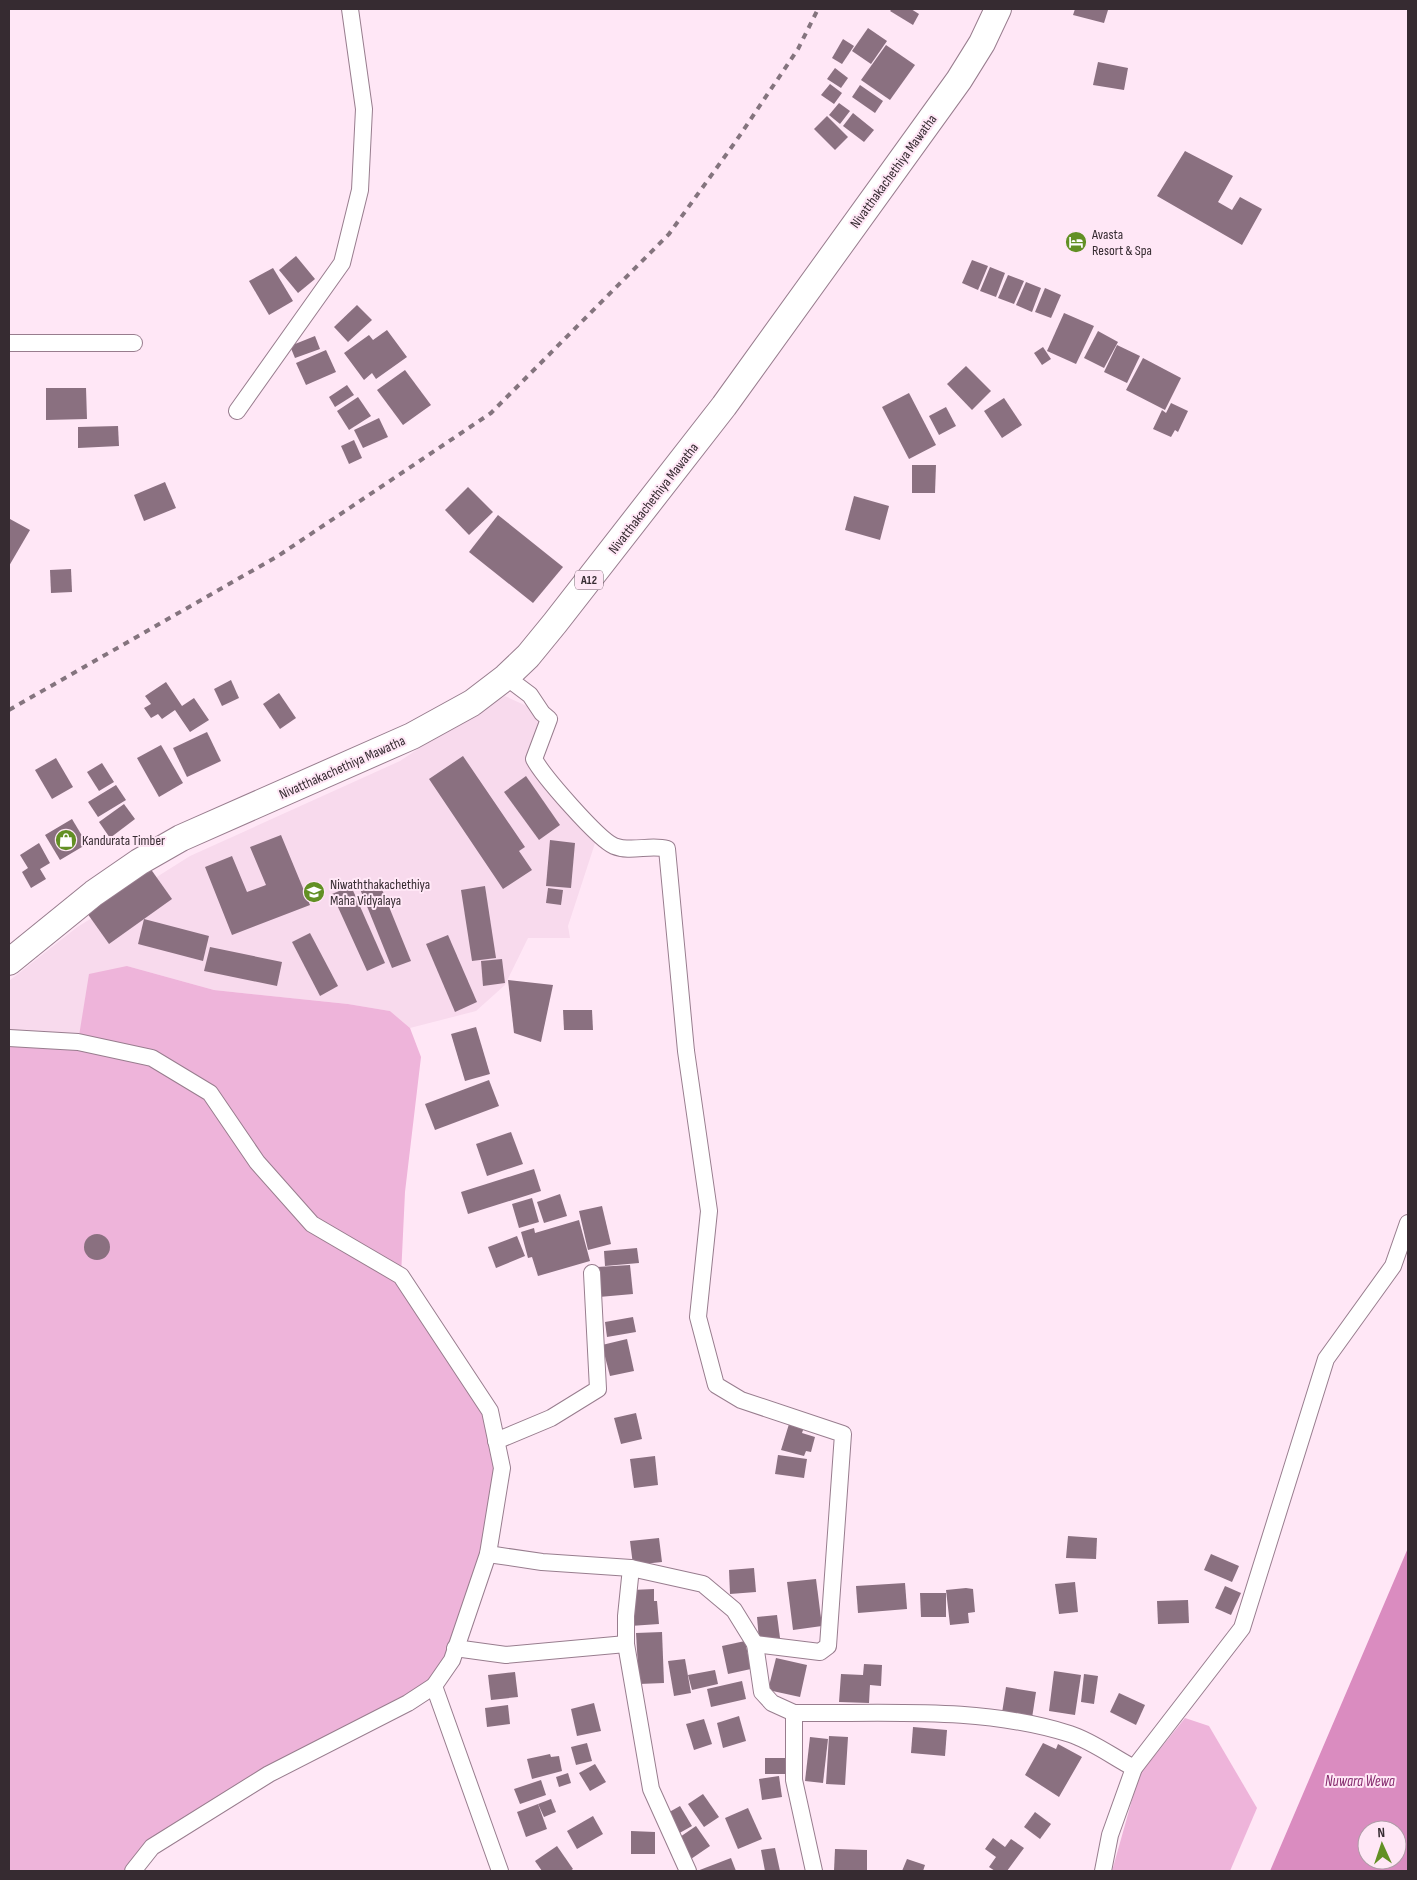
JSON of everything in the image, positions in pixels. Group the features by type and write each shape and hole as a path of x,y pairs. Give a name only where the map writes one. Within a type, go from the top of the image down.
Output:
{"highway":[{"name":"Nivatthakachethiya Mawatha","path":"9,962 94,893 139,862 181,838 412,736 472,703 506,677 528,656 724,406 954,88 982,43 998,9"}],"street":[{"path":"237,411 342,263 360,190 364,109 350,9"},
{"path":"9,344 134,342"},
{"path":"506,677 530,695 542,713 549,718 534,759 542,773 598,834 614,846 628,848 655,846 667,849 686,1051 710,1211 698,1317 716,1386 741,1400 843,1434 828,1646 820,1652 755,1644"},
{"path":"9,1038 78,1042 152,1058 210,1093 257,1162 312,1224 401,1276 490,1411 502,1468 488,1554 452,1660 434,1686 408,1703 269,1774 152,1847 133,1871"},
{"path":"1103,1871 1110,1835 1134,1768 1242,1628 1326,1359 1392,1266 1408,1223"},
{"path":"496,1441 551,1418 598,1389 592,1273"},
{"path":"488,1554 542,1562 631,1568 702,1584 734,1610 755,1644 762,1692 772,1703 794,1713 958,1714 1028,1724 1071,1734 1134,1768"},
{"path":"631,1568 626,1616 626,1644 651,1789 688,1871"},
{"path":"455,1648 506,1654 626,1644"},
{"path":"434,1686 500,1871"},
{"path":"794,1713 794,1780 814,1871"}],"shaded area":[{"name":"Niwaththakachethiya Maha Vidyalaya","path":"505,696 542,713 534,759 598,834 568,926 570,938 528,938 505,985 476,1011 410,1028 390,1011 348,1004 214,990 127,966 78,1042 9,1036 9,981 76,928 190,856 400,761 443,732"},
{"path":"127,966 214,990 348,1004 390,1011 410,1028 421,1057 405,1192 401,1276 490,1411 502,1468 488,1554 434,1686 152,1847 133,1871 9,1871 9,1039 78,1042 89,974"},
{"path":"1185,1718 1209,1726 1257,1808 1230,1871 1112,1871 1139,1775"}],"water":[{"name":"Nuwara Wewa","path":"1408,1548 1408,1871 1270,1871"}],"building":[{"path":"892,9 911,9 919,14 913,25 890,11"},
{"path":"1075,9 1108,10 1104,23 1073,15"},
{"path":"868,28 887,41 871,64 852,51"},
{"path":"843,39 854,46 842,64 832,58"},
{"path":"886,45 915,65 890,100 861,80"},
{"path":"1098,62 1128,68 1124,90 1093,85"},
{"path":"835,68 848,78 841,88 827,79"},
{"path":"830,84 842,93 834,104 821,95"},
{"path":"860,85 883,101 875,113 852,97"},
{"path":"839,103 850,111 840,124 829,115"},
{"path":"853,113 874,130 864,142 843,126"},
{"path":"827,116 848,137 835,150 814,129"},
{"path":"1185,151 1233,176 1218,202 1232,210 1240,197 1262,209 1242,245 1157,196"},
{"path":"296,256 315,279 298,293 279,270"},
{"path":"972,260 988,266 978,290 962,283"},
{"path":"990,267 1005,273 996,297 980,291"},
{"path":"273,268 293,301 269,315 249,281"},
{"path":"1008,275 1024,281 1014,304 998,298"},
{"path":"1026,282 1041,288 1032,312 1016,305"},
{"path":"1045,288 1061,295 1051,318 1035,312"},
{"path":"357,305 372,320 348,342 334,327"},
{"path":"1064,313 1094,326 1076,364 1047,351"},
{"path":"387,330 407,357 376,379 372,373 364,380 344,353 369,335 373,340"},
{"path":"1098,331 1118,342 1104,368 1084,358"},
{"path":"315,336 320,349 295,358 290,346"},
{"path":"1117,345 1140,356 1127,383 1104,372"},
{"path":"1043,347 1051,359 1042,365 1034,353"},
{"path":"326,350 336,372 306,385 296,363"},
{"path":"1143,358 1181,378 1165,410 1126,390"},
{"path":"966,366 991,391 972,410 947,384"},
{"path":"405,370 431,405 403,425 377,390"},
{"path":"347,385 354,395 335,407 329,397"},
{"path":"46,388 86,388 87,419 46,420"},
{"path":"909,393 936,445 909,459 882,407"},
{"path":"358,397 371,416 349,430 337,411"},
{"path":"1004,398 1022,425 1002,438 984,411"},
{"path":"1171,403 1188,411 1178,432 1175,430 1171,437 1153,429 1162,410 1166,413"},
{"path":"946,407 956,426 939,435 929,416"},
{"path":"379,418 388,437 363,448 354,430"},
{"path":"118,426 119,446 78,448 78,427"},
{"path":"354,440 362,458 349,464 341,446"},
{"path":"912,465 936,465 935,493 912,493"},
{"path":"165,482 176,508 144,521 134,495"},
{"path":"468,487 493,512 469,535 445,510"},
{"path":"854,496 889,506 880,540 845,530"},
{"path":"498,515 563,567 533,603 469,552"},
{"path":"10,519 30,530 9,566 9,521"},
{"path":"71,569 72,592 51,593 50,570"},
{"path":"231,680 239,698 222,706 214,689"},
{"path":"166,682 182,706 194,698 209,720 190,732 175,710 162,719 158,714 151,718 144,708 151,704 145,696"},
{"path":"279,693 296,718 280,729 263,704"},
{"path":"207,732 221,761 187,777 173,748"},
{"path":"161,745 183,783 159,797 137,758"},
{"path":"463,756 525,847 519,851 532,870 503,889 429,779"},
{"path":"56,758 73,787 52,799 35,770"},
{"path":"102,763 114,782 99,791 87,772"},
{"path":"526,776 560,825 539,840 504,792"},
{"path":"116,785 126,800 98,817 88,802"},
{"path":"124,804 135,819 110,838 99,822"},
{"name":"Kandurata Timber","path":"72,819 87,844 60,860 45,835"},
{"path":"281,835 310,905 232,935 205,867 232,856 247,892 266,885 250,847"},
{"path":"550,840 575,843 571,888 546,886"},
{"path":"39,843 50,863 40,869 46,879 31,888 22,872 28,868 20,855"},
{"path":"150,868 172,899 109,944 87,913"},
{"path":"379,882 411,961 392,968 360,889"},
{"path":"351,886 385,963 367,971 332,894"},
{"path":"485,886 496,958 472,961 461,890"},
{"path":"548,888 563,890 561,905 546,903"},
{"path":"144,919 209,936 203,961 138,944"},
{"path":"310,933 338,986 320,996 292,942"},
{"path":"448,935 477,1002 455,1012 426,944"},
{"path":"210,947 282,962 277,986 204,971"},
{"path":"502,959 505,983 483,986 481,961"},
{"path":"508,980 553,985 541,1042 514,1033"},
{"path":"563,1010 592,1010 593,1030 564,1030"},
{"path":"476,1027 490,1074 465,1081 451,1034"},
{"path":"489,1080 499,1106 435,1130 425,1104"},
{"path":"511,1132 523,1164 487,1176 476,1144"},
{"path":"534,1169 541,1191 468,1214 461,1192"},
{"path":"560,1194 567,1216 544,1223 537,1202"},
{"path":"532,1198 539,1222 519,1228 512,1204"},
{"path":"602,1206 611,1244 588,1250 579,1211"},
{"path":"579,1220 590,1261 538,1276 532,1257 528,1258 521,1232 534,1228 535,1233"},
{"path":"97,1234 106,1238 110,1247 106,1256 97,1260 88,1256 84,1247 88,1238"},
{"path":"517,1236 525,1256 496,1268 488,1247"},
{"path":"637,1248 639,1263 605,1266 604,1251"},
{"path":"630,1265 633,1294 599,1297 597,1267"},
{"path":"633,1317 636,1332 607,1337 605,1322"},
{"path":"627,1339 634,1371 610,1376 602,1345"},
{"path":"636,1413 642,1439 621,1444 614,1418"},
{"path":"789,1424 804,1427 802,1433 815,1437 811,1452 806,1451 804,1456 781,1450"},
{"path":"778,1455 807,1459 804,1478 775,1474"},
{"path":"655,1456 658,1485 634,1488 630,1459"},
{"path":"1068,1536 1097,1538 1096,1559 1066,1558"},
{"path":"659,1538 662,1562 633,1565 630,1541"},
{"path":"1211,1554 1239,1566 1232,1582 1204,1570"},
{"path":"754,1568 756,1592 730,1594 729,1570"},
{"path":"816,1579 822,1626 793,1630 787,1582"},
{"path":"1075,1582 1078,1612 1059,1614 1055,1584"},
{"path":"905,1583 907,1609 858,1613 856,1586"},
{"path":"1225,1586 1241,1593 1231,1615 1215,1608"},
{"path":"654,1589 654,1601 657,1601 659,1624 630,1626 632,1590"},
{"path":"973,1589 975,1612 968,1613 969,1623 950,1625 946,1590"},
{"path":"920,1593 946,1593 946,1617 921,1617"},
{"path":"1188,1600 1189,1623 1158,1624 1157,1601"},
{"path":"777,1615 780,1638 759,1640 757,1617"},
{"path":"662,1632 664,1683 639,1684 636,1633"},
{"path":"745,1641 751,1669 728,1674 722,1646"},
{"path":"776,1658 807,1665 800,1697 768,1690"},
{"path":"685,1659 691,1693 674,1696 668,1661"},
{"path":"864,1664 882,1665 881,1686 870,1685 869,1703 839,1702 841,1674 863,1675"},
{"path":"715,1670 718,1684 692,1690 688,1675"},
{"path":"1054,1671 1081,1675 1075,1715 1049,1711"},
{"path":"515,1672 518,1697 491,1700 488,1675"},
{"path":"1084,1674 1098,1676 1094,1704 1081,1702"},
{"path":"742,1681 746,1699 711,1707 707,1689"},
{"path":"1006,1687 1036,1692 1032,1718 1002,1713"},
{"path":"1119,1693 1145,1705 1136,1725 1110,1712"},
{"path":"594,1703 601,1731 577,1736 571,1709"},
{"path":"508,1705 510,1724 487,1727 485,1708"},
{"path":"739,1716 746,1741 723,1748 717,1723"},
{"path":"704,1719 712,1744 694,1750 686,1724"},
{"path":"913,1727 947,1730 945,1756 911,1753"},
{"path":"829,1736 848,1737 845,1785 826,1784"},
{"path":"810,1737 828,1739 823,1783 805,1781"},
{"path":"587,1743 592,1761 576,1765 571,1747"},
{"path":"1043,1743 1056,1749 1058,1744 1082,1757 1059,1797 1025,1775"},
{"path":"550,1754 551,1757 559,1756 562,1771 532,1779 527,1759"},
{"path":"765,1758 787,1758 786,1774 765,1774"},
{"path":"595,1764 606,1782 590,1791 579,1773"},
{"path":"568,1773 571,1783 559,1787 556,1777"},
{"path":"779,1776 782,1797 762,1800 759,1779"},
{"path":"541,1780 546,1795 520,1804 514,1789"},
{"path":"703,1794 719,1817 704,1827 688,1804"},
{"path":"551,1799 556,1812 544,1817 538,1804"},
{"path":"538,1804 547,1829 526,1837 517,1812"},
{"path":"680,1806 692,1826 676,1835 664,1815"},
{"path":"748,1808 762,1839 738,1849 725,1818"},
{"path":"1035,1812 1051,1824 1040,1839 1024,1827"},
{"path":"593,1816 603,1834 577,1849 567,1831"},
{"path":"696,1826 710,1846 691,1859 677,1839"},
{"path":"631,1831 655,1832 655,1854 631,1854"},
{"path":"993,1838 1005,1847 1011,1839 1024,1848 1007,1871 995,1871 989,1867 996,1857 985,1849"},
{"path":"557,1846 573,1869 570,1871 542,1871 535,1861"},
{"path":"775,1848 780,1871 765,1871 761,1850"},
{"path":"835,1849 867,1850 867,1871 834,1871"},
{"path":"731,1858 736,1871 697,1871"},
{"path":"907,1859 925,1865 923,1871 902,1871"}],"railway":[{"path":"9,710 278,556 491,413 669,234 736,141 798,49 818,9"}],"place":[{"name":"Avasta Resort & Spa","path":"1076,242"},
{"name":"Kandurata Timber","path":"66,840"},
{"name":"Niwaththakachethiya Maha Vidyalaya","path":"314,892"}]}
